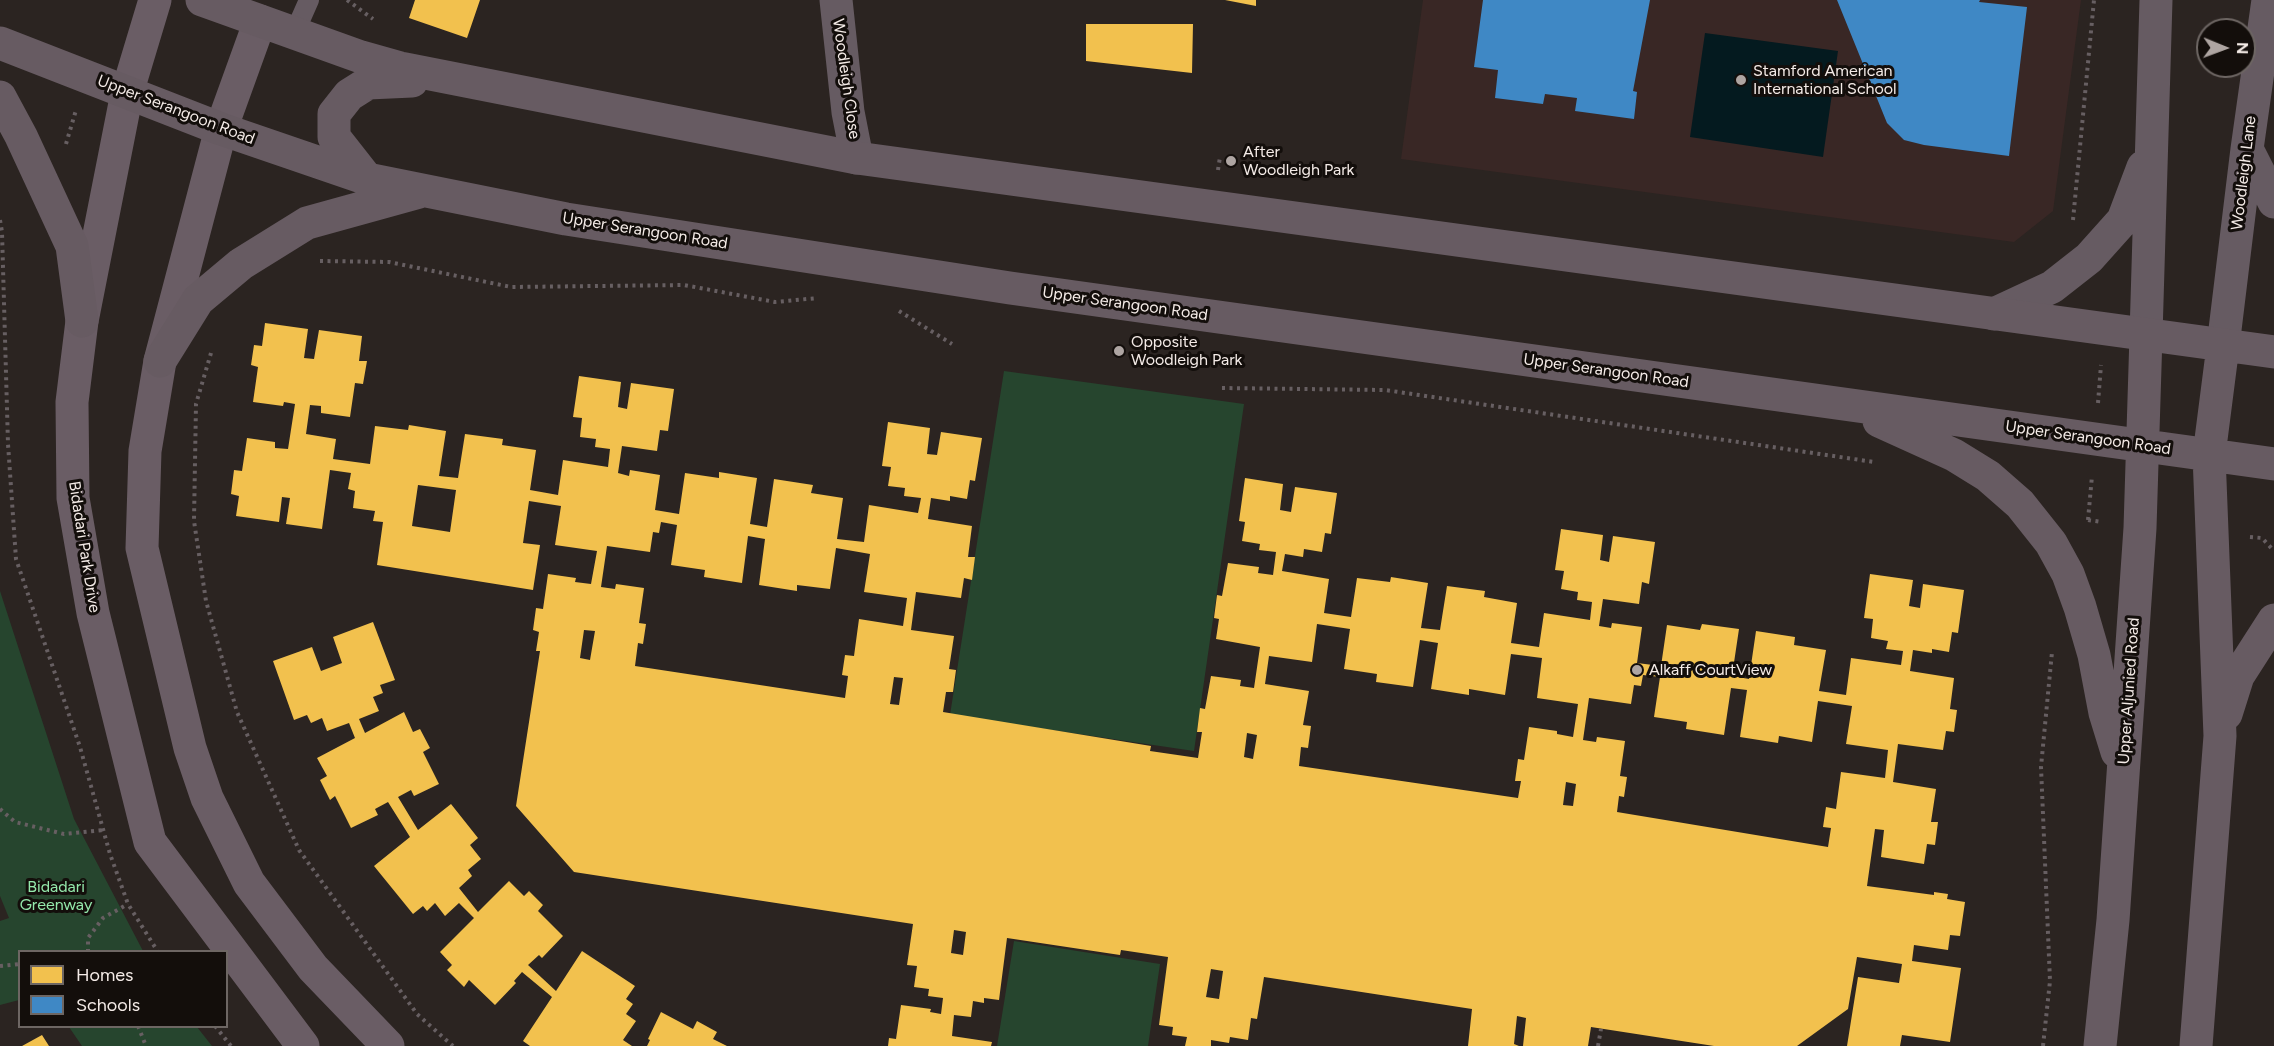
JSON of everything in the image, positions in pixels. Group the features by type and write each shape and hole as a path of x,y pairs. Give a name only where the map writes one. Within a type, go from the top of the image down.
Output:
{"main road":[{"path":"202,0 361,57 454,79 857,158 2274,352"},
{"name":"Upper Serangoon Road","path":"0,43 221,129 367,179 566,219 846,263 2274,464"},
{"path":"367,179 334,137 334,114 349,95 368,83 454,79"},
{"path":"0,97 21,136 72,246 82,321"},
{"path":"160,361 198,300 241,264 307,223 427,190"},
{"name":"Upper Aljunied Road","path":"2100,1046 2113,920 2140,528 2146,335"},
{"path":"2196,1046 2220,736 2209,455 2223,346"},
{"path":"1839,404 1954,455 1988,476 2020,504 2051,543 2068,574 2080,607 2094,655 2105,713 2123,773"},
{"path":"2220,736 2238,676 2274,620"}],"street":[{"name":"Bidadari Park Drive","path":"155,0 128,93 82,321 72,402 73,498 93,613 150,842 303,1046"},
{"name":"Woodleigh Close","path":"836,0 848,112 857,158"},
{"path":"2146,335 2156,0"},
{"name":"Woodleigh Lane","path":"2223,346 2268,0"},
{"path":"261,21 221,129 160,361 145,451 142,548 190,748 207,798 249,882 313,968 388,1046"},
{"path":"1994,314 2052,287 2089,258 2123,220 2152,143"},
{"path":"2247,149 2274,202"}],"lane":[{"path":"294,34 309,0"}],"path":[{"path":"347,0 375,21"},
{"path":"2072,224 2094,0"},
{"path":"312,265 322,260 389,262 512,287 684,285 775,302 825,297"},
{"path":"891,309 902,311 952,344"},
{"path":"2088,520 2103,329"},
{"path":"213,348 196,404 194,521 206,601 237,712 299,850 417,1014 453,1046"},
{"path":"1222,388 1385,390 1877,462"},
{"path":"2262,538 2274,551"},
{"path":"2043,1046 2050,981 2041,767 2053,649"},
{"path":"0,809 15,822 64,834 104,830"},
{"path":"88,950 88,938 103,918 128,903"},
{"path":"0,966 18,964"},
{"path":"139,1028 146,1046"},
{"path":"217,1028 231,1046"},
{"path":"1598,1046 1601,1029"}],"shaded area":[{"name":"Stamford American International School","path":"1423,0 2081,0 2053,211 2014,242 1401,159"}],"green space":[{"path":"1004,371 1244,404 1194,751 950,715"},
{"name":"Bidadari Greenway","path":"0,591 74,819 142,950 18,950 18,1000 0,1005 0,921 9,918 0,896"},
{"path":"1014,941 1160,964 1148,1046 997,1046"},
{"path":"70,1028 198,1028 212,1046 82,1046"}],"water":[{"path":"1705,33 1838,51 1823,157 1690,137"}],"building: Homes":[{"path":"415,0 480,0 467,38 409,18"},
{"path":"1225,0 1256,0 1256,6"},
{"path":"1086,24 1193,24 1192,73 1086,61"},
{"path":"265,323 308,329 304,358 314,359 319,330 362,336 359,361 367,361 363,384 355,383 350,417 321,413 321,406 310,405 306,434 336,439 333,459 370,464 375,426 408,430 409,425 446,431 439,476 458,478 465,434 503,439 502,445 536,450 530,490 558,495 563,460 608,467 610,449 595,447 596,439 580,437 582,418 573,417 579,376 621,382 618,407 627,409 631,383 674,389 668,431 660,430 657,451 622,446 618,473 629,476 630,470 660,475 655,510 679,514 685,473 719,478 719,472 757,478 750,524 767,527 774,479 813,485 811,493 843,498 837,539 864,542 869,505 918,513 921,498 904,496 905,488 888,486 891,467 882,466 888,422 930,428 927,454 937,455 941,432 982,438 975,481 970,480 967,499 950,496 950,501 931,498 928,519 972,526 968,557 975,557 972,580 964,578 961,598 916,592 911,630 954,636 949,669 956,670 953,692 946,692 943,712 1151,746 1150,751 1198,758 1202,732 1197,732 1200,708 1205,709 1211,676 1241,680 1240,686 1254,688 1260,647 1216,639 1219,619 1214,618 1217,595 1222,596 1228,563 1259,567 1258,573 1273,575 1276,552 1259,550 1260,544 1242,541 1245,522 1239,521 1245,478 1283,484 1280,510 1291,512 1295,487 1337,493 1331,534 1325,533 1322,552 1304,549 1303,557 1285,554 1282,571 1329,579 1324,613 1351,617 1357,578 1390,582 1391,577 1428,583 1421,628 1440,630 1447,586 1485,591 1484,597 1517,603 1511,643 1539,647 1544,613 1590,620 1592,602 1577,600 1578,592 1561,589 1564,571 1555,570 1561,529 1603,535 1600,560 1609,562 1613,536 1655,542 1649,584 1642,582 1639,604 1603,599 1599,626 1611,628 1612,623 1642,627 1637,663 1661,666 1667,625 1700,630 1702,624 1739,629 1732,676 1749,679 1756,631 1795,637 1794,645 1826,650 1819,691 1846,695 1851,658 1901,665 1903,651 1886,649 1888,641 1871,638 1873,619 1864,618 1870,574 1913,580 1909,606 1920,608 1923,584 1964,590 1958,633 1952,632 1949,652 1932,649 1932,653 1913,650 1910,671 1954,678 1950,709 1957,710 1954,732 1946,731 1943,750 1898,744 1893,782 1936,789 1931,822 1938,822 1935,845 1927,844 1924,864 1881,857 1884,830 1875,829 1867,886 1934,895 1934,892 1948,894 1947,899 1965,902 1960,936 1950,935 1948,950 1914,945 1912,961 1961,968 1950,1042 1902,1035 1900,1046 1847,1046 1858,977 1899,983 1902,964 1857,957 1848,1009 1797,1046 1714,1046 1591,1027 1588,1046 1523,1046 1526,1018 1517,1016 1514,1044 1519,1046 1468,1046 1472,1009 1264,977 1257,1019 1251,1018 1248,1040 1230,1037 1229,1043 1211,1040 1211,1046 1185,1046 1187,1037 1172,1035 1173,1027 1159,1025 1168,957 1121,950 1120,955 1007,938 999,1000 984,998 984,1003 973,1001 971,1017 954,1015 952,1036 992,1042 991,1046 888,1046 889,1038 896,1039 901,1005 931,1009 930,1012 941,1014 943,998 928,996 929,989 914,987 917,966 907,965 913,924 574,872 516,806 540,651 536,651 539,632 533,630 536,608 543,609 548,574 576,578 575,582 591,584 597,551 555,545 561,506 529,501 523,543 540,545 533,590 377,565 383,522 373,521 375,511 353,508 355,491 348,489 351,473 330,470 322,529 286,524 290,498 282,497 279,522 236,516 239,496 231,494 234,470 242,471 247,438 275,442 275,448 288,449 295,404 284,402 283,406 253,402 258,367 251,365 254,345 262,346","holes":["418,485 456,490 450,532 412,526","661,522 677,525 671,565 705,570 704,577 742,583 748,536 765,539 759,585 797,591 797,585 830,589 836,548 870,554 864,592 907,598 903,626 859,619 854,656 845,655 842,675 848,676 845,698 635,666 638,643 643,644 646,624 639,623 644,588 616,584 615,589 601,587 607,546 650,552 653,532 659,533","1317,624 1350,629 1344,669 1377,674 1376,682 1413,687 1420,640 1438,643 1431,689 1469,695 1469,689 1505,695 1511,654 1542,658 1537,698 1578,704 1573,737 1557,734 1557,731 1529,727 1524,760 1518,759 1515,781 1521,781 1518,798 1299,766 1301,747 1308,748 1311,726 1303,725 1309,691 1265,684 1269,656 1312,662","584,630 595,631 590,660 580,658","1643,675 1660,677 1654,717 1687,722 1686,729 1724,735 1731,688 1747,690 1740,737 1778,743 1779,736 1812,742 1818,701 1852,706 1846,744 1888,750 1885,778 1841,772 1836,809 1826,807 1823,827 1831,828 1828,847 1617,812 1619,796 1624,797 1627,777 1620,776 1625,741 1597,737 1596,742 1583,740 1589,698 1631,704 1634,685 1641,686","894,677 903,678 899,705 890,704","1247,733 1257,735 1253,759 1244,757","1566,782 1576,784 1573,806 1563,805","954,930 966,932 963,955 951,953","1211,969 1223,971 1219,999 1206,997"]},
{"path":"373,622 395,680 380,685 383,693 373,697 379,711 359,719 365,733 404,712 413,732 420,729 430,748 423,752 439,784 414,796 411,790 398,797 418,830 451,804 478,838 470,845 481,859 468,870 472,876 459,888 478,912 509,881 524,896 529,891 543,905 538,911 563,936 542,958 539,955 528,965 556,991 582,951 635,986 626,999 633,1004 626,1014 636,1021 623,1040 632,1046 530,1046 523,1041 552,997 522,972 514,981 516,983 495,1005 469,980 464,987 447,970 452,965 440,952 474,918 459,903 445,916 435,903 427,911 423,906 413,914 374,866 410,837 388,802 375,809 378,815 351,828 335,796 330,800 320,780 327,776 317,758 355,738 349,723 327,731 322,718 311,723 307,715 294,720 273,661 312,647 321,671 342,663 333,637"},
{"path":"661,1012 693,1029 697,1021 717,1032 713,1039 727,1046 647,1046"},
{"path":"42,1035 49,1046 22,1046"}],"building: Schools":[{"path":"1483,0 1650,0 1633,91 1637,92 1634,119 1575,111 1577,98 1545,94 1543,104 1495,98 1498,70 1474,67"},
{"path":"1837,0 1980,0 1979,2 2027,7 2009,156 1924,145 1904,140 1887,123"}],"place":[{"name":"Stamford American International School","path":"1741,80"},
{"name":"After Woodleigh Park","path":"1231,161"},
{"name":"Opposite Woodleigh Park","path":"1119,351"},
{"name":"Alkaff CourtView","path":"1637,670"}]}
